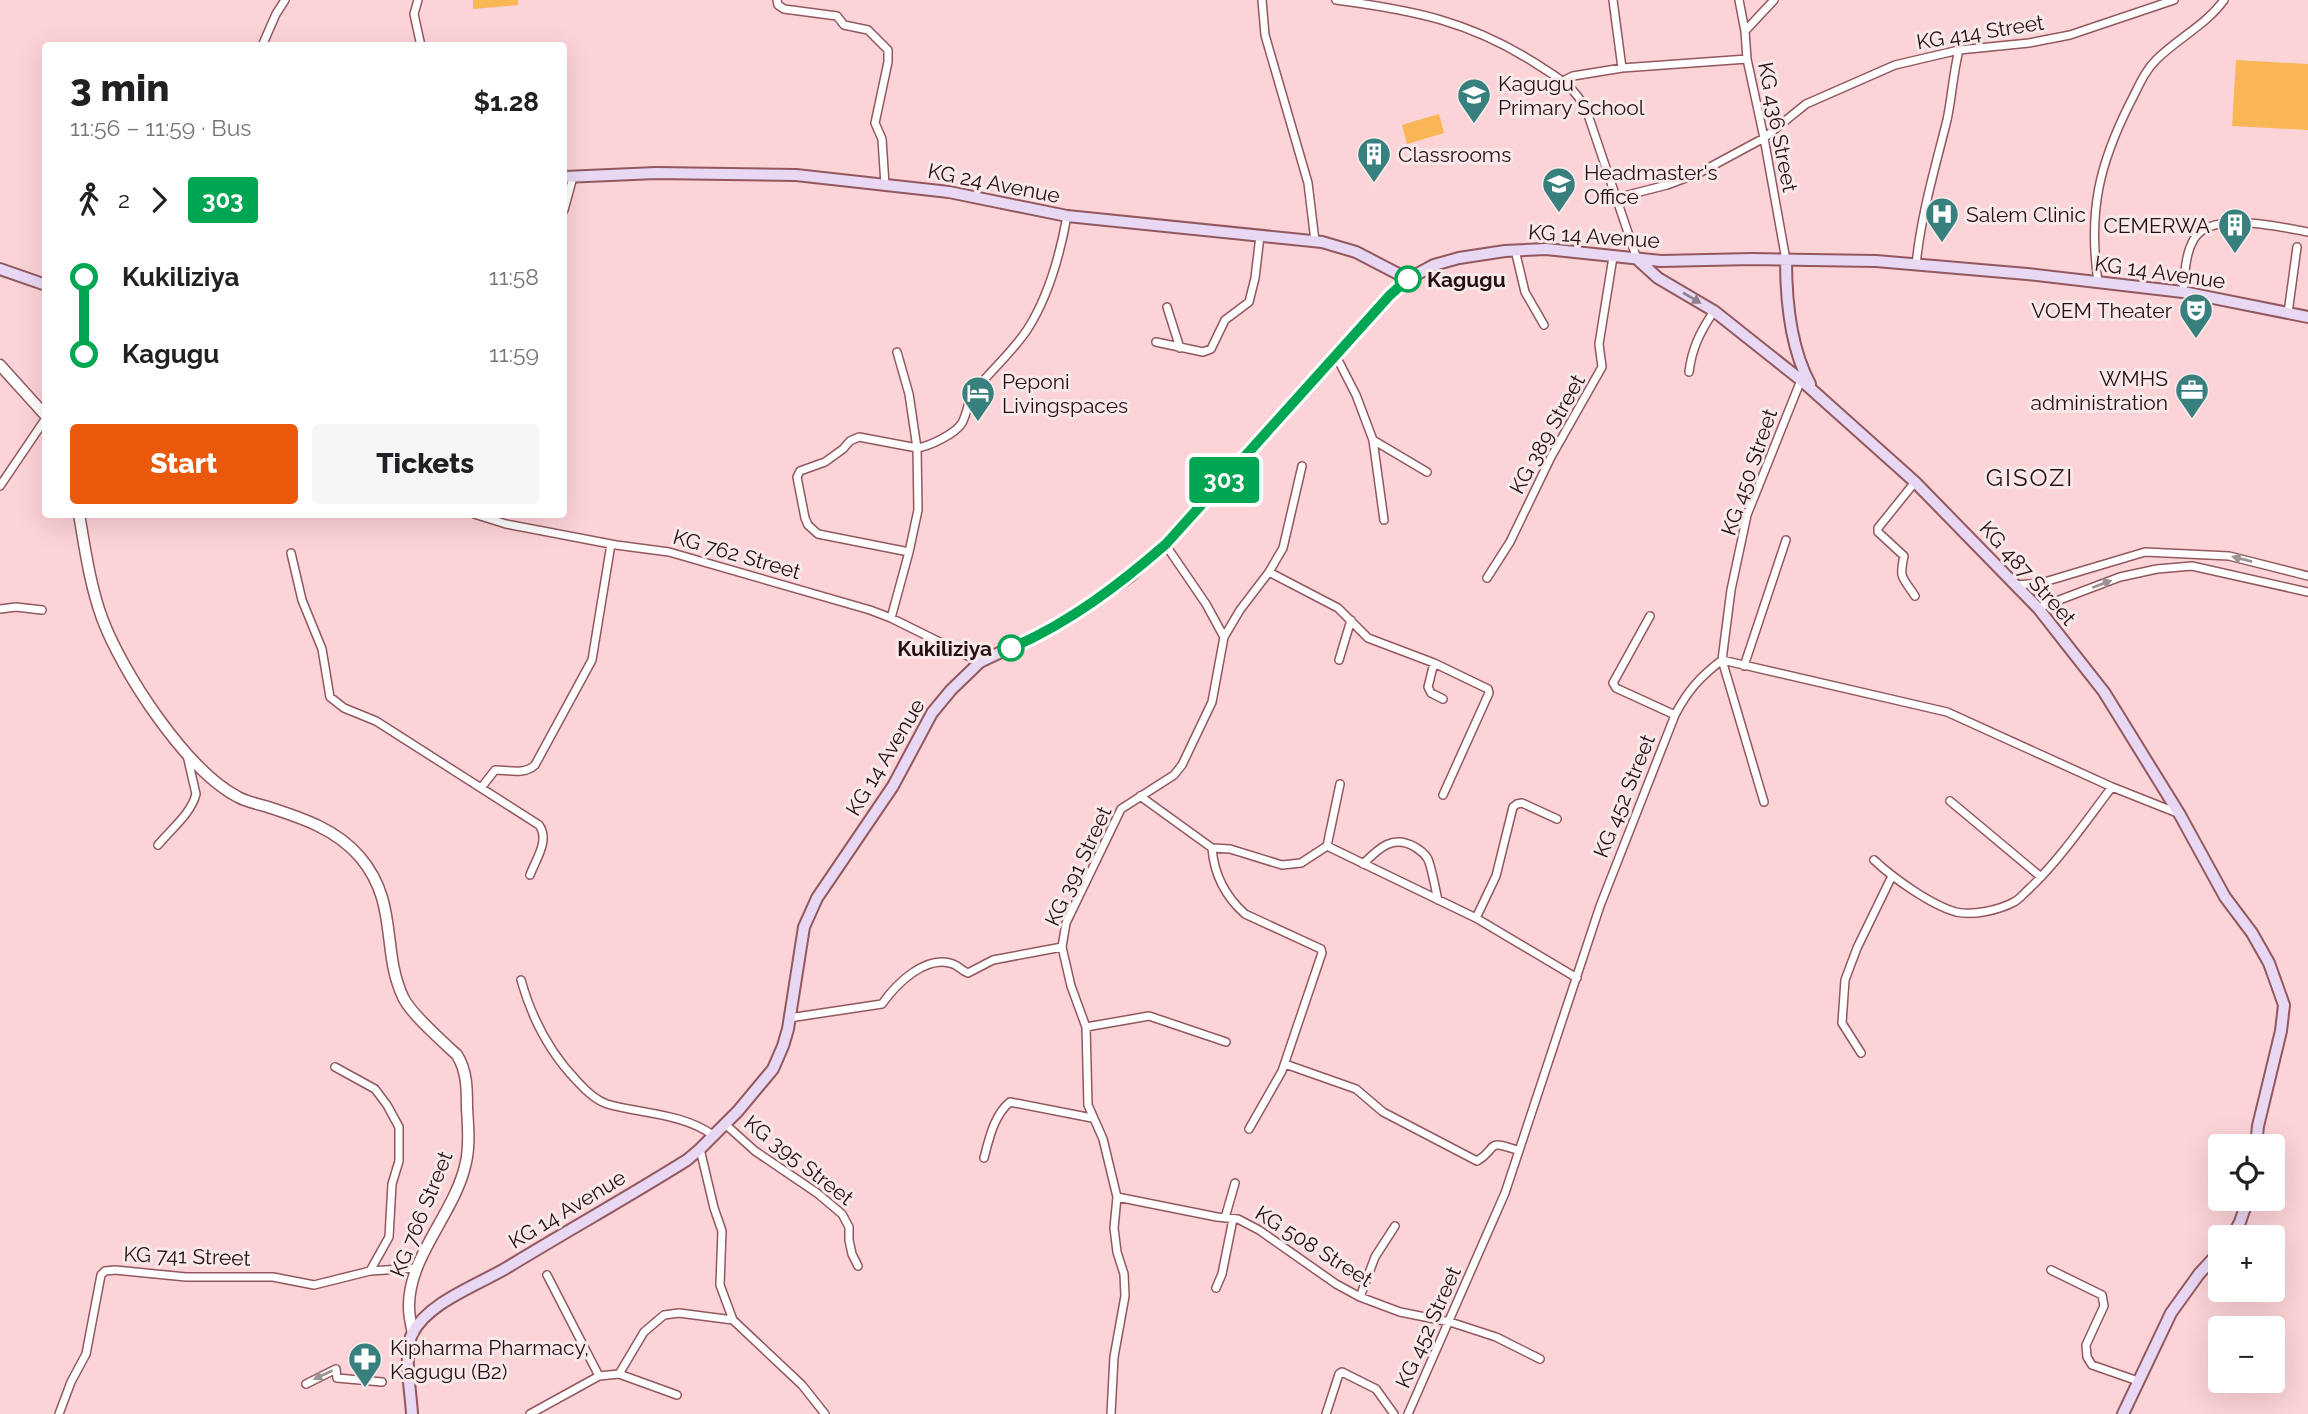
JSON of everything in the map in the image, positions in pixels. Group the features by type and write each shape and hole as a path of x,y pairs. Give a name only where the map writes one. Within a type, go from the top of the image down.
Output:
{"main road":[{"name":"KG 24 Avenue","path":"568,177 656,173 796,175 949,192 1067,216 1315,241 1346,247 1408,279"},
{"name":"KG 14 Avenue","path":"413,1334 427,1316 448,1300 501,1272 670,1170 700,1149 725,1124 773,1069 783,1046 804,927 817,898 893,786 932,713 980,662 1025,642 1074,614 1130,576 1166,544 1390,295 1408,279 1434,265 1459,258 1515,250 1546,249 1637,259 1875,261 2183,292 2308,317"},
{"name":"KG 487 Street","path":"1637,259 1658,278 1714,311 1801,380 1915,482 2038,608 2104,692 2180,814 2225,897 2252,933 2269,963 2284,1004 2281,1031 2257,1134"},
{"path":"1786,260 1786,297 1802,370 1815,393"},
{"path":"0,269 42,284"},
{"path":"2123,1414 2171,1313 2208,1264"},
{"path":"412,1414 408,1358 413,1334"}],"street":[{"path":"264,42 285,0"},
{"path":"418,0 414,14 420,42"},
{"path":"777,0 783,9 834,15 844,25 863,28 888,50 888,62 875,123 882,139 886,185"},
{"path":"1262,0 1265,36 1308,183 1315,241"},
{"path":"1336,0 1412,11 1458,24 1512,48 1576,92 1586,109 1637,259"},
{"path":"1613,0 1622,68"},
{"name":"KG 436 Street","path":"1739,0 1747,59 1786,260"},
{"path":"1745,31 1774,0"},
{"name":"KG 414 Street","path":"1616,198 1699,173 1764,138 1806,104 1895,65 1959,50 2029,43 2070,35 2174,0"},
{"path":"2098,282 2093,233 2097,190 2124,115 2140,82 2155,61 2212,15 2224,0"},
{"path":"1916,265 1919,236 1947,118 1959,50"},
{"path":"1563,81 1573,76 1622,68 1747,59"},
{"path":"909,552 818,534 808,525 797,477 800,471 825,462 850,441 859,438 926,447 962,423 975,385 984,380 1029,327 1049,284 1061,249 1067,216"},
{"path":"2183,292 2188,252 2194,238 2202,229 2217,223 2243,223 2308,232"},
{"path":"1156,342 1203,352 1210,349 1225,320 1249,302 1260,236"},
{"path":"2288,313 2297,247"},
{"path":"1515,250 1525,292 1544,326"},
{"name":"KG 389 Street","path":"1487,578 1510,542 1546,467 1602,367 1599,344 1613,257"},
{"path":"1167,307 1180,348"},
{"path":"1689,372 1691,353 1699,333 1714,311"},
{"path":"891,618 918,510 918,448 909,394 897,352"},
{"path":"1336,356 1356,395 1373,440 1384,520"},
{"path":"0,365 42,412"},
{"name":"KG 450 Street","path":"1722,660 1731,590 1747,515 1801,380"},
{"path":"0,485 42,423"},
{"path":"1373,440 1427,472"},
{"path":"1224,637 1283,548 1302,466"},
{"path":"1915,482 1878,528 1878,532 1904,556 1900,574 1915,596"},
{"name":"KG 766 Street","path":"80,518 94,593 102,619 129,673 164,725 218,785 239,798 312,822 339,838 360,857 377,884 385,907 402,996 416,1015 461,1062 467,1090 466,1161 452,1202 416,1268 409,1307 413,1334"},
{"name":"KG 762 Street","path":"497,518 611,544 669,552 870,610 980,662"},
{"path":"1744,666 1786,540"},
{"path":"481,788 495,770 524,771 535,765 588,668 595,649 611,544"},
{"path":"1166,544 1206,604 1224,637"},
{"path":"2016,584 2041,583 2145,552 2229,556 2308,576"},
{"path":"291,553 302,600 322,649 330,697 344,708 376,721 539,825 544,831 545,839 530,875"},
{"path":"2038,608 2120,577 2157,569 2192,566 2308,592"},
{"path":"1269,572 1338,608 1368,638 1434,663 1488,689 1489,693 1443,795"},
{"path":"0,609 16,607 42,610"},
{"path":"1650,616 1613,683 1616,688 1675,715"},
{"path":"1339,660 1351,620"},
{"name":"KG 391 Street","path":"1111,1414 1114,1357 1125,1296 1124,1274 1114,1228 1117,1197 1103,1139 1088,1105 1086,1027 1071,986 1062,947 1066,923 1121,809 1174,775 1182,765 1212,702 1224,637"},
{"path":"1722,660 1947,712 2112,787 2180,814"},
{"path":"1722,660 1764,802"},
{"name":"KG 452 Street","path":"1408,1414 1504,1193 1600,906 1675,715 1688,691 1722,660"},
{"path":"1434,663 1427,687 1431,693 1443,699"},
{"path":"158,845 195,799 186,752"},
{"path":"1140,796 1212,848 1230,849 1282,866 1301,863 1327,846 1340,784"},
{"path":"1874,860 1892,876 1955,912 1969,913 1998,908 2016,901 2041,877 2112,787"},
{"path":"1951,800 2041,877"},
{"path":"1476,918 1496,876 1513,807 1522,803 1557,819"},
{"path":"1363,864 1378,849 1404,841 1423,852 1429,860 1437,900"},
{"path":"1327,846 1476,918 1577,978"},
{"path":"1212,848 1216,873 1236,906 1245,914 1322,950 1285,1063 1249,1129"},
{"path":"1861,1053 1842,1023 1845,980 1857,948 1892,876"},
{"path":"789,1018 882,1004 893,990 923,966 935,962 953,964 968,972 993,960 1062,947"},
{"path":"520,979 543,1038 563,1067 589,1093 604,1103 684,1120 713,1135"},
{"path":"1086,1027 1149,1016 1226,1042"},
{"path":"1285,1063 1356,1089 1383,1112 1477,1161 1491,1145 1497,1143 1517,1150"},
{"path":"335,1067 375,1088 399,1127 399,1161 392,1184 389,1237 370,1271"},
{"path":"984,1158 992,1129 1010,1102 1092,1118"},
{"name":"KG 395 Street","path":"725,1124 755,1151 817,1193 847,1219 852,1254 858,1266"},
{"path":"700,1149 722,1231 720,1284 733,1320 802,1385 825,1414"},
{"path":"1216,1288 1222,1274 1235,1183"},
{"name":"KG 508 Street","path":"1117,1197 1229,1218 1259,1230 1336,1284 1360,1297 1400,1312 1450,1322 1496,1337 1540,1359"},
{"path":"1360,1297 1374,1257 1395,1226"},
{"name":"KG 741 Street","path":"60,1414 71,1382 86,1354 104,1271 186,1277 273,1277 314,1285 370,1271 416,1268"},
{"path":"2051,1270 2102,1295 2104,1306 2086,1345 2087,1357 2092,1365 2138,1381"},
{"path":"547,1275 599,1376"},
{"path":"619,1374 644,1332 664,1315 679,1313 733,1320"},
{"path":"306,1384 336,1369 337,1378 382,1382"},
{"path":"1326,1414 1339,1374 1342,1373 1376,1389 1394,1414"},
{"path":"530,1414 599,1376 619,1374 677,1395"}],"shaded area":[{"path":"473,0 518,0 518,5 473,9"},
{"path":"2236,60 2308,64 2308,130 2232,126"},
{"path":"1439,114 1444,133 1407,144 1402,125"}],"bus line":[{"name":"303","path":"1011,648 1052,628 1086,607 1130,576 1166,544 1390,295 1408,279"}],"place":[{"name":"Kagugu Primary School","path":"1474,125"},
{"name":"Classrooms","path":"1374,184"},
{"name":"Headmaster's Office","path":"1559,214"},
{"name":"Salem Clinic","path":"1942,244"},
{"name":"CEMERWA","path":"2235,255"},
{"name":"Kagugu","path":"1408,279"},
{"name":"VOEM Theater","path":"2196,340"},
{"name":"WMHS administration","path":"2192,420"},
{"name":"Peponi Livingspaces","path":"978,423"},
{"name":"Kukiliziya","path":"1011,648"},
{"name":"Kipharma Pharmacy, Kagugu (B2)","path":"365,1389"}],"district":[{"name":"GISOZI","path":"2030,477"}]}
